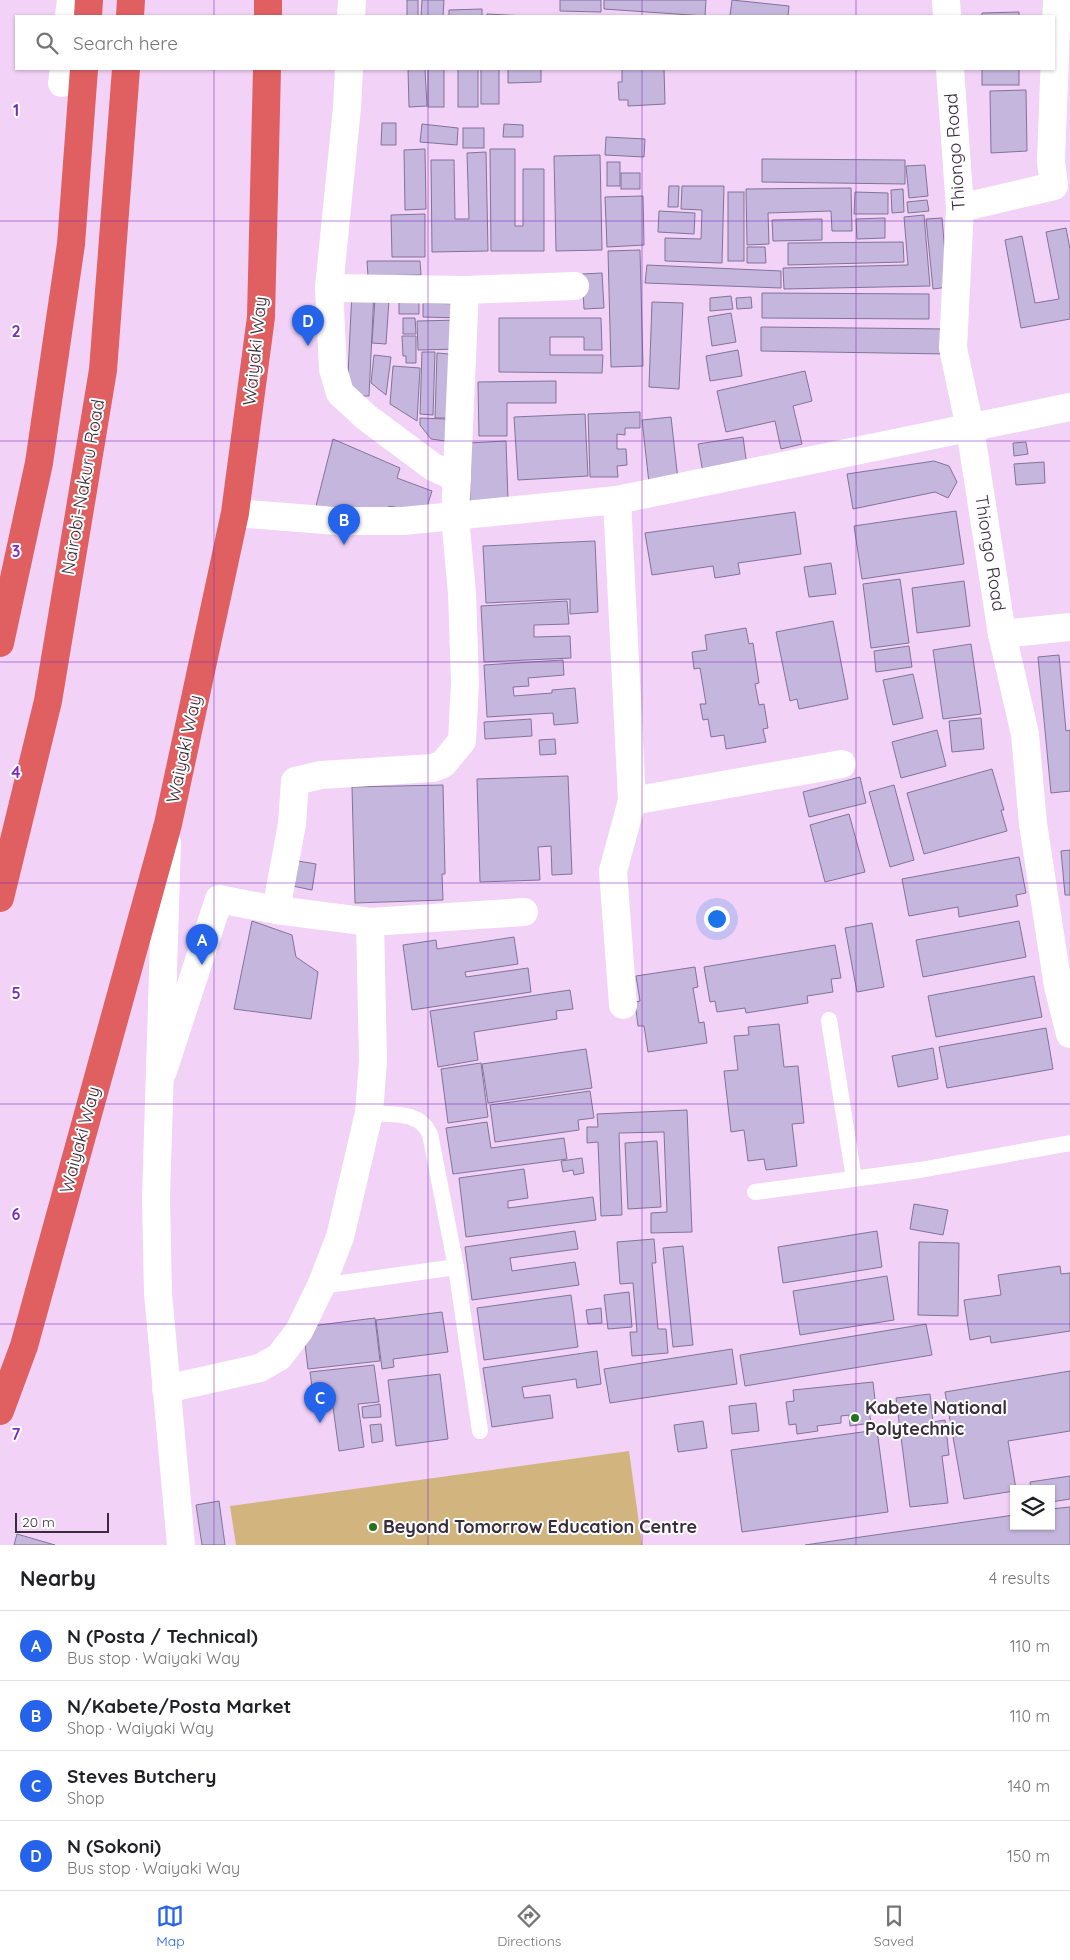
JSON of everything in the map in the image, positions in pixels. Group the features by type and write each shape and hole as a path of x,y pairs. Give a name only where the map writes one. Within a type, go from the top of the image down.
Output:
{"highway":[{"path":"88,15 89,0"},
{"path":"130,15 131,0"},
{"path":"268,0 268,15"},
{"name":"Nairobi-Nakuru Road","path":"0,898 48,701 103,370 126,70"},
{"name":"Waiyaki Way","path":"0,1411 24,1346 168,824 235,513 261,317 266,70"},
{"path":"0,643 39,463 70,244 70,73"}],"street":[{"path":"69,15 71,0"},
{"path":"351,15 352,0"},
{"path":"946,0 947,15"},
{"path":"1055,54 1057,0"},
{"path":"349,70 347,108 329,288 332,369 340,393 366,416 433,467 457,478"},
{"name":"Thiongo Road","path":"950,70 960,208 953,348 970,428 1002,634 1025,734 1033,824 1064,985 1070,1034"},
{"path":"960,208 1062,186 1051,161 1054,70"},
{"path":"329,288 465,290 575,286"},
{"path":"276,910 292,824 295,781 321,776 434,768 443,764 462,741 464,665 462,593 455,517 465,290"},
{"path":"235,513 336,521 403,521 617,500 1070,407"},
{"path":"617,500 632,801 613,871 623,1005"},
{"path":"1002,634 1070,627"},
{"path":"632,801 842,764"},
{"path":"168,824 157,1217 158,1293 181,1545"},
{"path":"161,1077 219,899 276,910 370,922 524,912"},
{"path":"166,1388 260,1368 279,1357 299,1331 320,1286 340,1237 369,1113 373,1061 370,922"}],"lane":[{"path":"829,1020 854,1179"},
{"path":"369,1113 413,1117 424,1123 427,1128 456,1267 480,1431"},
{"path":"755,1192 920,1170 1070,1143"},
{"path":"320,1286 456,1267"}],"shaded area":[{"path":"629,1451 642,1545 236,1545 230,1506"}],"building":[{"path":"407,0 418,0 418,15 407,15"},
{"path":"422,0 444,0 443,15 421,15"},
{"path":"560,0 601,0 601,12 560,11"},
{"path":"604,0 706,0 705,15 604,9"},
{"path":"732,0 789,6 788,15 730,15"},
{"path":"482,9 482,15 449,15 449,10"},
{"path":"1019,12 1019,15 982,15 982,13"},
{"path":"408,70 425,70 427,106 409,107"},
{"path":"428,70 444,70 444,107 428,107"},
{"path":"458,70 478,70 478,107 458,107"},
{"path":"481,70 499,70 499,104 481,104"},
{"path":"508,70 541,70 541,82 508,83"},
{"path":"622,70 664,70 665,104 628,106 628,100 619,100 618,82 622,82"},
{"path":"982,70 1019,70 1019,85 982,85"},
{"path":"1026,90 1027,151 991,153 990,91"},
{"path":"382,123 396,123 396,145 381,145"},
{"path":"422,124 458,128 457,145 420,142"},
{"path":"504,124 523,125 523,137 503,137"},
{"path":"463,128 484,128 484,148 463,148"},
{"path":"606,137 645,139 644,157 605,155"},
{"path":"425,149 426,209 405,210 404,150"},
{"path":"490,149 515,149 515,226 523,226 523,169 544,169 544,251 491,251"},
{"path":"486,152 488,251 432,252 431,160 454,160 455,219 469,219 467,153"},
{"path":"600,155 602,250 556,251 554,156"},
{"path":"762,159 905,160 905,184 762,182"},
{"path":"607,162 620,162 620,186 607,186"},
{"path":"925,165 928,196 909,198 906,166"},
{"path":"621,173 640,173 640,189 621,189"},
{"path":"669,186 679,186 678,207 668,207"},
{"path":"682,186 724,186 722,263 665,261 665,238 701,239 702,210 681,209"},
{"path":"851,188 852,231 832,231 831,211 768,213 769,244 747,245 746,189"},
{"path":"903,189 904,212 892,213 891,190"},
{"path":"728,192 744,192 744,261 728,261"},
{"path":"855,192 888,193 888,214 854,214"},
{"path":"643,196 644,245 607,247 605,197"},
{"path":"927,200 929,211 908,213 907,202"},
{"path":"659,211 695,213 694,234 658,232"},
{"path":"425,214 425,257 392,257 391,215"},
{"path":"924,215 930,286 784,289 783,268 908,265 904,217"},
{"path":"885,218 885,238 857,239 856,219"},
{"path":"942,218 948,287 933,289 926,219"},
{"path":"822,219 822,240 773,241 772,220"},
{"path":"1066,228 1070,249 1070,319 1021,328 1005,240 1022,236 1035,303 1059,299 1046,232"},
{"path":"903,242 904,262 788,265 788,243"},
{"path":"747,247 765,247 766,263 747,263"},
{"path":"640,250 643,366 611,367 608,251"},
{"path":"367,261 420,261 421,275 368,276"},
{"path":"647,265 781,271 781,288 645,283"},
{"path":"602,273 604,308 584,309 582,274"},
{"path":"352,291 374,292 369,396 347,396"},
{"path":"762,293 929,294 929,319 762,318"},
{"path":"731,296 733,309 710,311 710,298"},
{"path":"751,297 752,308 737,309 736,298"},
{"path":"375,299 389,300 386,344 372,343"},
{"path":"399,299 419,300 419,314 399,314"},
{"path":"652,302 683,303 679,389 649,387"},
{"path":"423,303 462,304 462,318 423,317"},
{"path":"731,313 736,342 712,346 708,317"},
{"path":"403,318 415,318 416,334 403,334"},
{"path":"499,318 601,318 602,350 584,350 584,337 550,337 550,355 603,355 602,373 499,372"},
{"path":"460,320 460,349 418,350 417,321"},
{"path":"761,327 948,329 947,354 761,351"},
{"path":"402,336 416,336 416,363 406,363 406,356 403,356"},
{"path":"738,350 742,376 710,381 706,356"},
{"path":"422,352 435,352 433,415 420,414"},
{"path":"437,353 449,354 447,418 435,418"},
{"path":"374,355 391,357 386,395 371,383"},
{"path":"393,366 420,368 417,421 390,404"},
{"path":"805,371 812,401 793,406 802,444 781,449 775,421 726,432 717,391"},
{"path":"556,381 556,403 507,403 507,436 479,436 478,382"},
{"path":"640,412 640,428 625,428 625,435 617,434 617,449 626,449 627,465 617,466 618,477 590,477 588,414"},
{"path":"585,414 588,476 518,480 514,417"},
{"path":"671,417 678,480 649,483 642,420"},
{"path":"420,418 446,419 445,441 431,439 420,425"},
{"path":"743,437 747,466 703,473 698,444"},
{"path":"333,439 400,468 397,478 432,491 425,513 389,506 387,510 316,506"},
{"path":"506,441 508,500 470,502 468,443"},
{"path":"1026,442 1028,454 1014,456 1013,443"},
{"path":"934,461 949,466 957,482 948,498 935,492 853,509 847,474"},
{"path":"1044,462 1045,483 1016,485 1014,464"},
{"path":"956,511 964,564 862,579 854,526"},
{"path":"795,512 801,554 738,563 740,574 715,578 713,566 652,575 645,533"},
{"path":"595,541 598,612 570,614 570,599 486,603 483,546"},
{"path":"831,563 836,594 809,597 804,567"},
{"path":"900,579 909,643 871,648 863,584"},
{"path":"964,581 970,626 917,633 912,588"},
{"path":"567,601 569,624 534,625 534,637 570,636 571,658 484,662 481,606"},
{"path":"833,621 848,699 799,709 797,699 790,701 776,632"},
{"path":"746,628 749,644 753,643 759,683 755,684 759,705 764,704 768,728 763,729 766,742 726,749 724,735 711,737 708,719 703,720 700,704 706,704 700,668 694,669 692,652 707,650 705,635"},
{"path":"971,644 981,714 943,719 933,650"},
{"path":"909,646 912,667 876,672 874,651"},
{"path":"1059,655 1066,731 1070,730 1070,791 1051,793 1038,657"},
{"path":"563,660 564,675 528,678 529,686 513,687 514,696 552,693 552,690 575,688 578,723 554,725 553,713 487,717 484,665"},
{"path":"913,674 923,718 893,725 883,680"},
{"path":"981,718 984,749 952,752 949,721"},
{"path":"531,719 532,736 485,739 484,722"},
{"path":"937,730 946,766 901,778 892,742"},
{"path":"555,739 556,754 540,755 539,740"},
{"path":"992,769 1004,810 1001,810 1007,831 924,854 907,793"},
{"path":"568,776 572,874 552,875 551,846 538,847 540,880 480,882 477,779"},
{"path":"860,777 866,803 809,817 803,792"},
{"path":"443,785 445,874 442,874 443,900 355,903 352,787"},
{"path":"894,785 914,860 890,867 869,792"},
{"path":"849,814 865,872 825,882 810,825"},
{"path":"1070,850 1070,895 1065,895 1061,851"},
{"path":"1019,857 1026,893 1016,895 1018,906 959,917 958,907 909,916 902,879"},
{"path":"292,860 316,864 312,890 288,885"},
{"path":"252,921 292,935 296,957 318,972 311,1019 234,1009"},
{"path":"1019,921 1026,957 923,977 916,940"},
{"path":"872,923 884,987 857,992 845,928"},
{"path":"514,937 518,964 465,972 466,977 528,968 531,992 412,1010 403,945 436,940 437,949"},
{"path":"835,945 841,978 831,979 833,992 807,996 808,1003 746,1013 745,1008 717,1012 715,1001 710,1002 704,967"},
{"path":"695,967 698,987 693,988 699,1023 704,1022 707,1043 648,1052 644,1026 638,1026 635,1002 640,1001 636,976"},
{"path":"1034,976 1042,1017 936,1037 928,996"},
{"path":"570,990 573,1009 556,1011 557,1019 474,1032 478,1060 438,1067 430,1011"},
{"path":"779,1024 784,1067 798,1066 804,1123 792,1124 797,1166 766,1170 764,1159 748,1161 744,1130 731,1132 724,1071 738,1070 734,1036 749,1035 748,1027"},
{"path":"1046,1028 1053,1069 947,1088 939,1047"},
{"path":"933,1048 938,1079 898,1087 892,1056"},
{"path":"586,1049 592,1088 488,1103 482,1064"},
{"path":"481,1063 488,1117 448,1123 441,1069"},
{"path":"590,1091 594,1118 578,1120 579,1130 495,1142 490,1105"},
{"path":"687,1110 692,1232 651,1233 651,1213 667,1212 664,1132 619,1133 622,1215 601,1216 598,1142 587,1143 587,1127 598,1127 597,1114"},
{"path":"487,1122 491,1148 564,1138 567,1159 453,1174 446,1128"},
{"path":"657,1141 661,1207 628,1209 625,1143"},
{"path":"582,1158 584,1173 574,1175 573,1170 563,1172 561,1161"},
{"path":"524,1169 528,1198 508,1201 508,1208 593,1197 596,1220 466,1237 459,1178"},
{"path":"914,1204 948,1210 943,1235 910,1229"},
{"path":"575,1231 578,1249 510,1258 512,1271 575,1262 579,1285 472,1300 465,1247"},
{"path":"877,1231 882,1267 783,1283 778,1247"},
{"path":"654,1239 656,1263 652,1263 658,1329 666,1329 668,1353 632,1356 630,1332 637,1332 633,1283 620,1284 617,1242"},
{"path":"919,1242 959,1243 958,1316 918,1315"},
{"path":"683,1246 693,1345 673,1347 663,1248"},
{"path":"1060,1266 1061,1274 1070,1273 1070,1331 991,1343 990,1336 970,1340 964,1300 1001,1295 998,1275"},
{"path":"887,1276 894,1320 800,1335 793,1291"},
{"path":"629,1292 632,1327 608,1329 604,1295"},
{"path":"571,1295 578,1347 484,1360 477,1308"},
{"path":"601,1308 602,1323 588,1324 586,1310"},
{"path":"442,1312 448,1352 393,1359 394,1367 382,1369 376,1320"},
{"path":"375,1318 380,1361 308,1369 303,1327"},
{"path":"926,1324 932,1355 745,1386 740,1355"},
{"path":"732,1349 737,1384 610,1403 604,1369"},
{"path":"597,1351 601,1384 577,1388 576,1379 522,1387 524,1398 550,1395 553,1418 492,1427 483,1368"},
{"path":"374,1365 379,1402 358,1404 364,1447 339,1451 333,1407 315,1410 310,1372"},
{"path":"1070,1371 1070,1431 1008,1441 1015,1485 1010,1485 1010,1492 964,1499 945,1392"},
{"path":"440,1374 448,1439 396,1446 388,1380"},
{"path":"873,1382 876,1409 869,1410 871,1423 850,1426 849,1415 841,1416 841,1423 817,1426 818,1431 797,1434 796,1424 789,1425 786,1402 794,1401 793,1390"},
{"path":"930,1394 933,1422 945,1420 949,1455 942,1456 948,1503 910,1507 896,1398"},
{"path":"756,1403 759,1431 732,1434 729,1406"},
{"path":"380,1404 381,1417 363,1418 362,1407"},
{"path":"703,1421 707,1448 678,1452 674,1425"},
{"path":"381,1424 383,1441 372,1443 370,1425"},
{"path":"877,1430 888,1512 742,1532 731,1450"},
{"path":"1070,1476 1070,1499 1055,1501 1055,1485 1030,1485 1030,1482"},
{"path":"219,1501 225,1545 202,1545 196,1505"},
{"path":"1070,1507 1070,1545 805,1545 1010,1516 1010,1530 1055,1530 1055,1509"},
{"path":"17,1534 55,1545 14,1545"}],"place":[{"name":"N (Sokoni)","path":"308,346"},
{"name":"N/Kabete/Posta Market","path":"344,545"},
{"name":"N (Posta / Technical)","path":"202,965"},
{"name":"Kabete National Polytechnic","path":"855,1418"},
{"name":"Steves Butchery","path":"320,1423"},
{"name":"Beyond Tomorrow Education Centre","path":"373,1527"}]}
